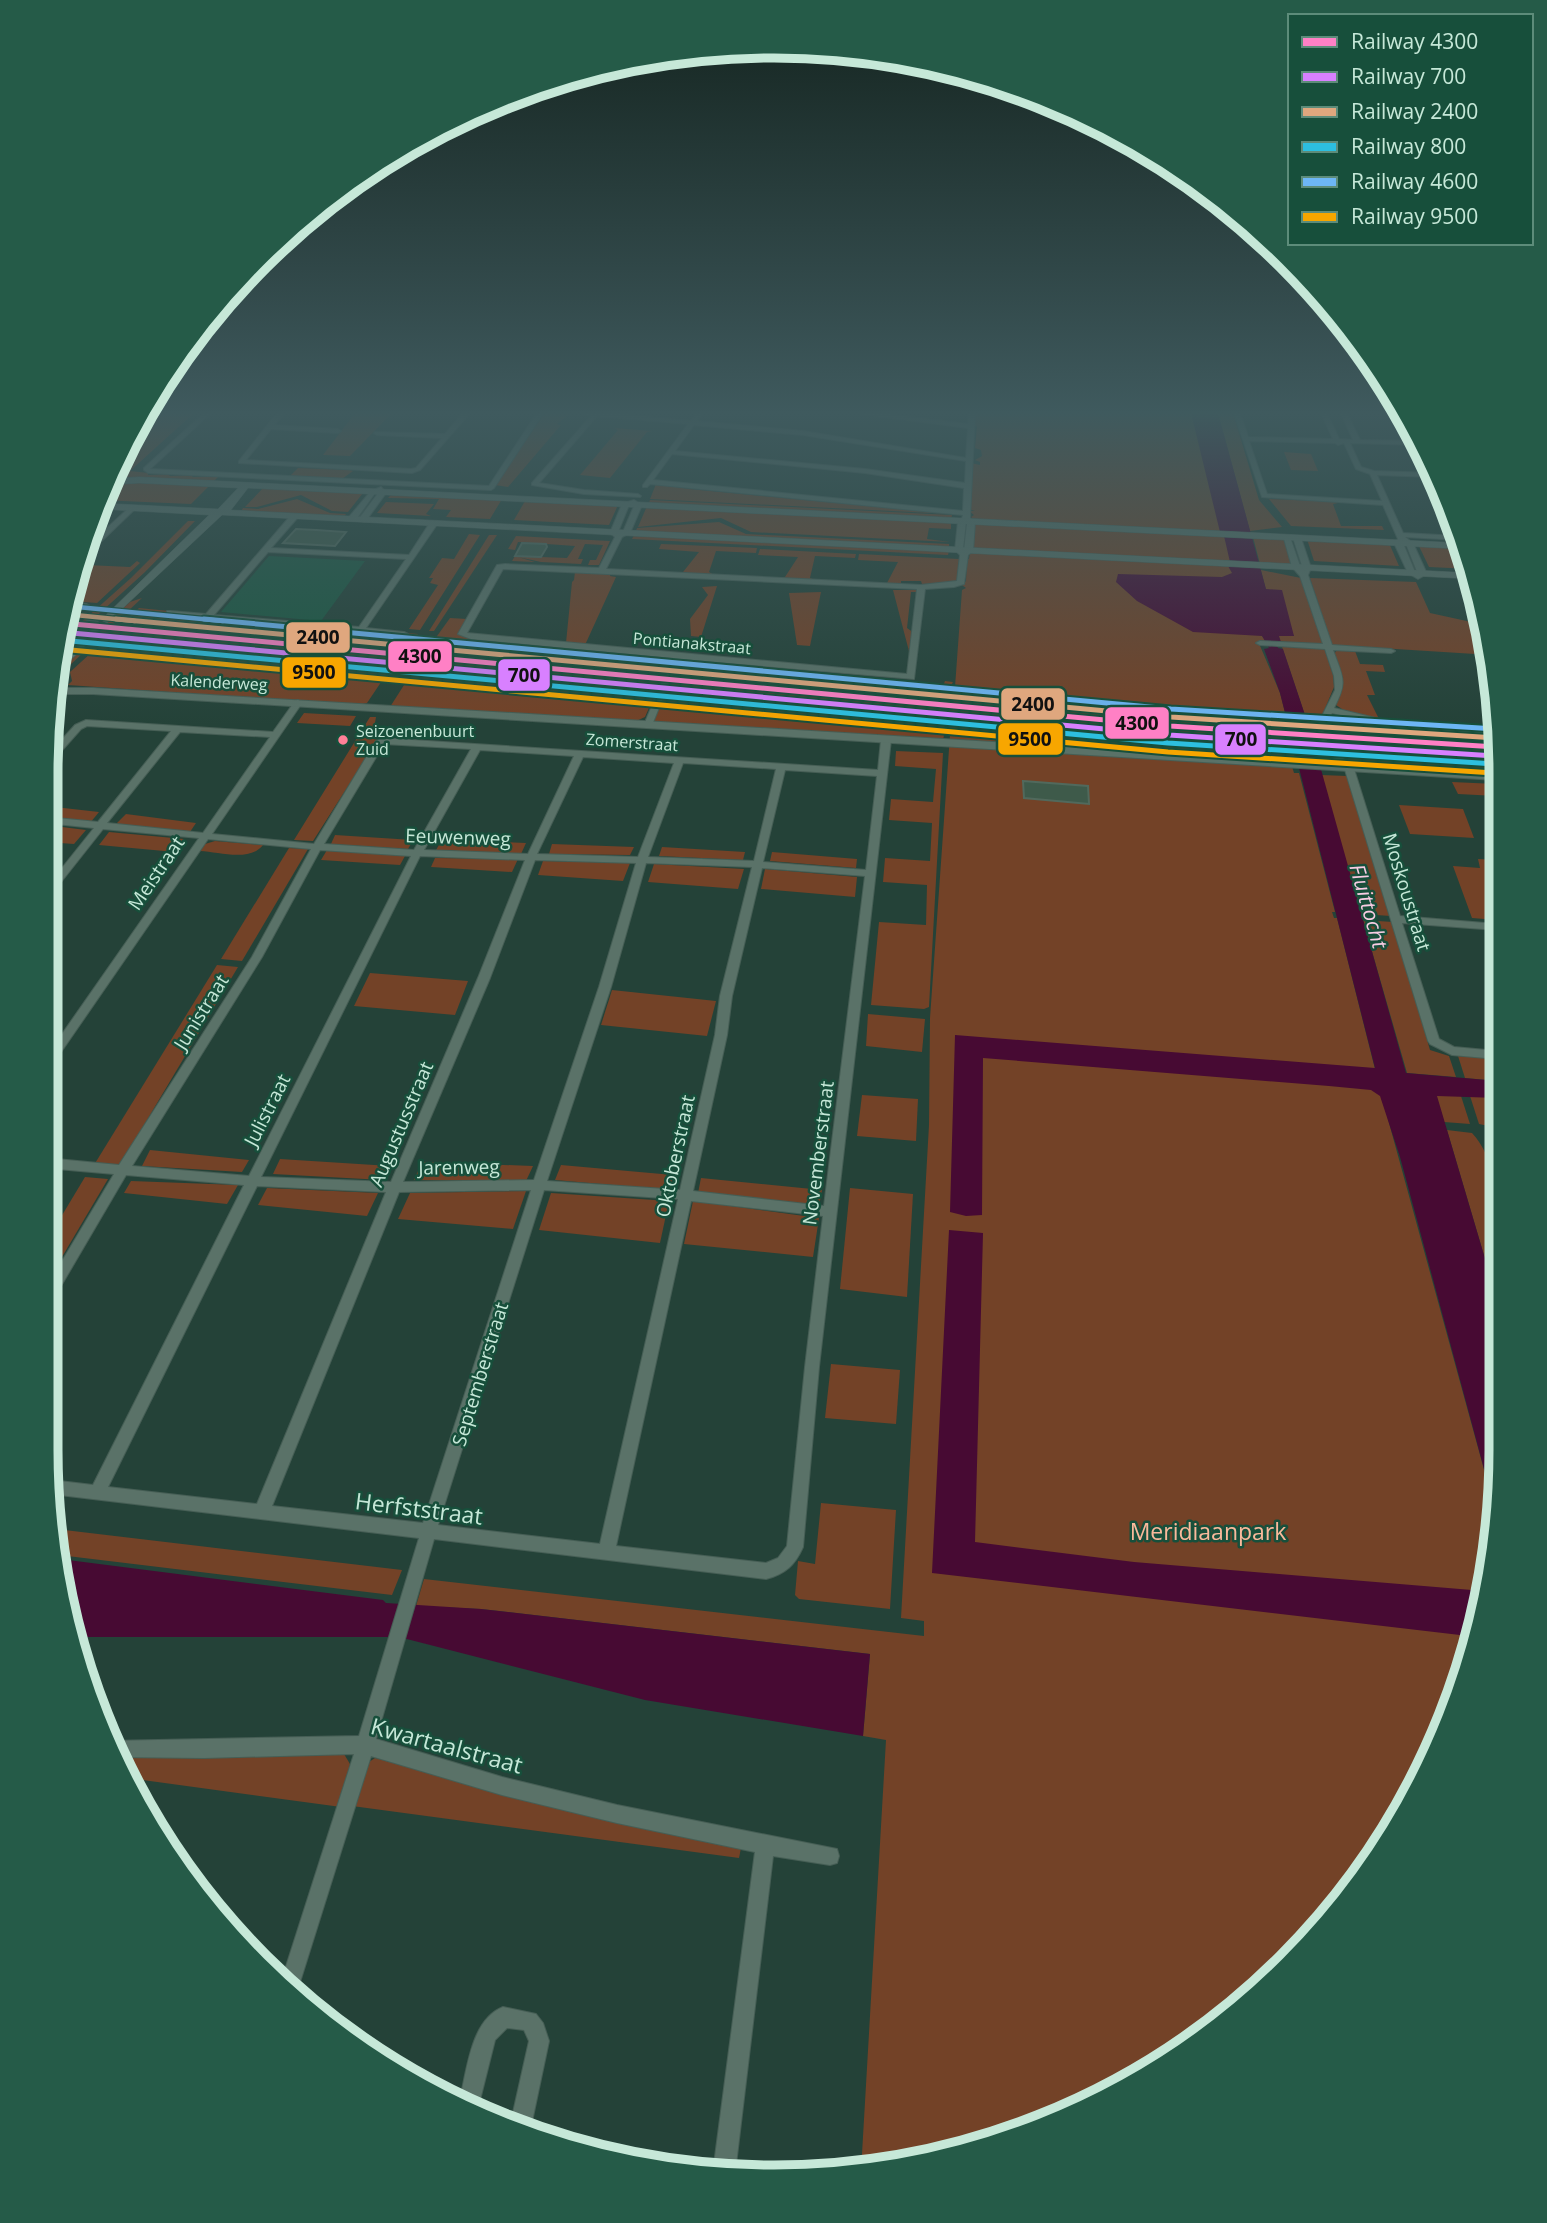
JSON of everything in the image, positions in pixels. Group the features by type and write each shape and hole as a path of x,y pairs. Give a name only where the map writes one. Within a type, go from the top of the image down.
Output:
{"main road":[{"path":"132,592 201,517"},
{"path":"69,654 213,517"},
{"path":"310,517 1272,566 1302,570 1461,576"},
{"path":"922,517 1292,538 1402,540 1452,545"},
{"path":"70,645 97,624"}],"street":[{"path":"97,541 123,517"},
{"path":"211,617 210,614 294,517"},
{"path":"601,570 628,517"},
{"path":"471,637 462,634 500,567 921,587 954,585 961,582 966,519 947,517"},
{"path":"1391,517 1419,576"},
{"path":"360,630 434,523"},
{"path":"1292,538 1338,676 1339,690 1319,730"},
{"path":"1402,540 1449,538"},
{"path":"266,550 411,557"},
{"path":"911,677 921,587"},
{"path":"78,605 86,606"},
{"path":"170,613 404,634"},
{"name":"Pontianakstraat","path":"471,637 911,677"},
{"path":"1260,643 1391,651"},
{"path":"670,673 678,656"},
{"path":"648,725 665,683"},
{"name":"Kalenderweg","path":"63,686 93,691"},
{"name":"Kalenderweg","path":"63,691 1489,776"},
{"name":"Meistraat","path":"58,1047 202,837 298,703"},
{"path":"1329,709 1396,726 1488,732"},
{"path":"59,749 78,727 86,723 275,735"},
{"path":"58,879 177,729"},
{"name":"Novemberstraat","path":"781,1567 790,1559 795,1548 830,1212 886,740"},
{"name":"Zomerstraat","path":"381,741 881,773"},
{"name":"Junistraat","path":"58,1278 257,957 317,847 381,741"},
{"name":"Moskoustraat","path":"1323,743 1349,769 1434,1041 1452,1051 1489,1054"},
{"name":"Julistraat","path":"97,1492 417,853 477,747"},
{"name":"Augustusstraat","path":"262,1511 394,1187 484,978 531,857 580,754"},
{"name":"Septemberstraat","path":"292,1979 539,1185 606,987 642,859 680,760"},
{"name":"Oktoberstraat","path":"606,1553 686,1195 755,864 781,768"},
{"name":"Eeuwenweg","path":"58,822 317,847 417,853 755,864 871,873"},
{"path":"1398,919 1489,926"},
{"name":"Jarenweg","path":"58,1164 252,1181 394,1187 539,1185 686,1195 830,1212"},
{"name":"Herfststraat","path":"59,1489 766,1571 781,1567"},
{"name":"Kwartaalstraat","path":"124,1748 365,1745 515,1789 617,1814 830,1856"},
{"path":"725,2164 765,1845"},
{"path":"471,2097 486,2035 503,2017 528,2021 536,2030 539,2041 522,2119"}],"shaded area":[{"path":"1216,517 1246,517 1266,589 1282,590 1294,636 1279,636 1281,642 1276,642 1278,648 1283,649 1310,730 1406,1073 1489,1080 1489,1098 1437,1096 1489,1272 1488,1485 1400,1157 1380,1096 1371,1090 983,1058 982,1215 966,1216 950,1212 955,1035 1375,1068 1280,693 1264,649 1269,648 1262,636 1193,632 1137,601 1116,582 1118,574 1222,577 1232,573 1228,566 1230,562 1224,536 1220,532"},
{"path":"269,556 365,561 321,621 221,612"},
{"path":"949,1230 983,1233 975,1542 1134,1562 1475,1590 1465,1636 932,1573"},
{"path":"67,1560 383,1600 386,1603 481,1609 870,1654 863,1736 645,1700 399,1637 83,1637"}],"green space":[{"path":"446,517 491,517 490,519"},
{"path":"516,517 613,517 609,525 514,520"},
{"path":"642,517 851,517 951,522 951,529 929,528 927,539 950,542 751,532 721,518 638,527"},
{"path":"885,517 952,517 951,520"},
{"name":"Meridiaanpark","path":"971,517 1227,517 1262,636 1267,641 1258,641 1280,693 1289,728 1282,728 1285,739 1290,740 1296,762 1291,763 1294,773 1299,773 1335,912 1332,912 1334,918 1337,918 1383,1101 1488,1485 1488,1496 1483,1543 1465,1635 1435,1723 1415,1766 1369,1847 1312,1921 1280,1956 1245,1988 1171,2045 1090,2091 1047,2111 959,2141 862,2160 886,1740 863,1736 870,1654 481,1609 416,1606 424,1579 924,1636 924,1621 901,1618 929,1125 930,1018 950,735 946,710 952,710 954,700 948,699 955,687 962,590 966,588 962,585 966,581 974,520"},
{"path":"1246,517 1273,517 1282,527 1250,531"},
{"path":"1283,517 1338,517 1341,526 1382,526 1384,530 1291,526"},
{"path":"188,521 195,521 145,572 71,639 73,630 131,578"},
{"path":"719,522 746,534 949,544 949,549 635,533 637,528"},
{"path":"469,534 480,535 420,630 409,629 438,585 430,583 433,578 429,578 442,558 454,559"},
{"path":"489,535 497,535 434,631 429,631"},
{"path":"634,535 949,551 948,555 632,539"},
{"path":"516,536 610,541 599,565 588,565 590,560 596,560 603,545 585,544 578,559 583,559 581,564 541,562 518,557 535,562 512,561 515,556 567,558 575,546 518,542 515,550 508,549"},
{"path":"1253,537 1284,539 1293,566 1260,564"},
{"path":"1307,539 1389,543 1399,566 1314,561"},
{"path":"661,544 757,548 756,553 716,551 709,572 714,575 666,572 683,572 699,552 659,549"},
{"path":"1418,544 1452,546 1459,568 1429,567"},
{"path":"760,549 856,554 855,558 815,556 810,578 815,580 768,578 785,577 798,557 758,555"},
{"path":"859,554 959,559 958,580 951,583 922,584 921,581 901,581 901,584 870,583 887,583 898,562 858,560"},
{"path":"137,561 140,563 97,603 79,602 89,565 130,567"},
{"path":"1261,570 1301,578 1333,675 1334,687 1316,730 1310,730 1278,635 1294,636 1266,590"},
{"path":"575,572 611,573 610,576 616,577 585,645 566,643"},
{"path":"1310,578 1416,582 1430,613 1472,622 1479,654 1332,645"},
{"path":"717,586 701,637 691,636 690,619 708,595 702,587"},
{"path":"893,590 918,590 911,592 907,628 914,633 910,655"},
{"path":"821,592 810,646 797,645 789,593"},
{"path":"142,598 66,669 68,658 130,602"},
{"path":"139,608 169,611 167,618 399,639 407,633 418,634 407,648 124,622"},
{"path":"450,618 467,619 459,633 469,639 467,642 671,660 665,672 427,650"},
{"path":"114,632 398,657 367,703 358,705 68,685 72,681 70,672"},
{"path":"1337,650 1355,651 1360,664 1383,665 1385,672 1366,671 1375,695 1367,695 1379,719 1389,720 1389,723 1345,711 1336,705 1343,682 1334,654"},
{"path":"420,660 660,683 645,717 634,722 390,707"},
{"path":"679,661 943,686 945,681 953,682 944,698 674,673"},
{"path":"669,683 941,709 945,729 943,741 655,722"},
{"path":"304,713 356,716 350,726 297,723"},
{"path":"1333,715 1391,728 1488,734 1488,739 1327,731"},
{"path":"370,717 376,717 374,728 378,739 313,841 294,840"},
{"path":"1328,742 1489,751 1489,774 1355,767"},
{"path":"896,751 943,753 929,1007 924,1009 871,1005 879,922 926,925 927,885 883,882 885,858 930,861 932,823 889,820 891,799 933,802 936,769 895,766"},
{"path":"1321,775 1347,776 1391,916 1361,914"},
{"path":"1452,782 1489,784 1489,796 1458,794"},
{"path":"1399,805 1463,809 1474,838 1410,834"},
{"path":"58,807 99,812 90,823 58,818"},
{"path":"126,814 196,823 190,832 116,824"},
{"path":"58,826 86,830 74,844 58,843"},
{"path":"109,832 184,839 175,852 99,845"},
{"path":"335,835 413,840 408,849 331,844"},
{"path":"442,840 526,843 521,854 436,850"},
{"path":"215,841 263,845 242,855 200,851 205,844"},
{"path":"552,844 634,847 630,855 549,854"},
{"path":"662,847 745,852 743,860 659,856"},
{"path":"289,848 308,849 242,961 221,959"},
{"path":"327,850 405,856 400,865 321,860"},
{"path":"772,852 857,859 856,868 770,861"},
{"path":"435,858 518,859 512,872 431,867"},
{"path":"1478,859 1489,860 1489,919 1472,918 1453,866 1480,868"},
{"path":"543,861 630,863 623,881 538,875"},
{"path":"654,864 744,869 738,889 648,882"},
{"path":"765,869 857,877 855,897 761,889"},
{"path":"1363,920 1393,922 1430,1050 1449,1056 1456,1077 1407,1073"},
{"path":"217,965 238,967 119,1167 94,1165"},
{"path":"370,973 468,981 455,1015 354,1006"},
{"path":"612,990 716,1001 707,1036 601,1025"},
{"path":"868,1014 925,1019 922,1052 866,1046"},
{"path":"1458,1056 1489,1058 1489,1080 1465,1078"},
{"path":"862,1095 918,1099 916,1141 857,1136"},
{"path":"1436,1095 1461,1096 1470,1124 1444,1122"},
{"path":"1470,1096 1489,1097 1489,1126 1479,1124"},
{"path":"1447,1130 1472,1133 1489,1164 1489,1272"},
{"path":"150,1150 249,1160 242,1172 142,1166"},
{"path":"280,1159 390,1166 383,1180 273,1174"},
{"path":"422,1162 533,1166 526,1181 414,1180"},
{"path":"561,1165 673,1175 671,1190 555,1180"},
{"path":"85,1177 108,1179 58,1264 58,1222"},
{"path":"701,1178 822,1190 819,1206 698,1193"},
{"path":"131,1181 238,1185 227,1204 124,1193"},
{"path":"267,1188 378,1193 367,1216 258,1205"},
{"path":"850,1188 913,1194 907,1297 840,1289"},
{"path":"526,1191 513,1229 398,1219 410,1193"},
{"path":"551,1193 669,1201 660,1243 539,1230"},
{"path":"693,1201 819,1218 813,1257 684,1244"},
{"path":"831,1364 900,1370 896,1424 825,1418"},
{"path":"821,1503 896,1510 890,1609 799,1599 795,1595 798,1561 815,1564"},
{"path":"63,1530 402,1570 392,1595 66,1556"},
{"path":"344,1754 350,1764 341,1807 139,1780 127,1755"},
{"path":"375,1758 741,1848 739,1858 352,1806 366,1764"}],"building":[{"path":"296,529 346,532 335,546 283,543"},
{"path":"522,543 546,544 547,547 541,557 515,556"},
{"path":"1023,781 1088,786 1089,804 1024,798"}],"tunnel":[{"path":"87,628 97,619"},
{"path":"1319,730 1323,743"}],"rail line":[{"name":"4600","path":"78,607 1171,709 1488,729"},
{"name":"2400","path":"76,615 1171,717 1488,737"},
{"name":"4300","path":"74,624 1170,726 1488,747"},
{"name":"700","path":"72,633 1169,735 1489,756"},
{"name":"800","path":"71,641 1168,743 1489,764"},
{"name":"9500","path":"69,650 1168,752 1489,773"}],"place":[{"name":"Seizoenenbuurt Zuid","path":"343,740"}],"water label":[{"name":"Fluittocht","path":"1369,906"}]}
